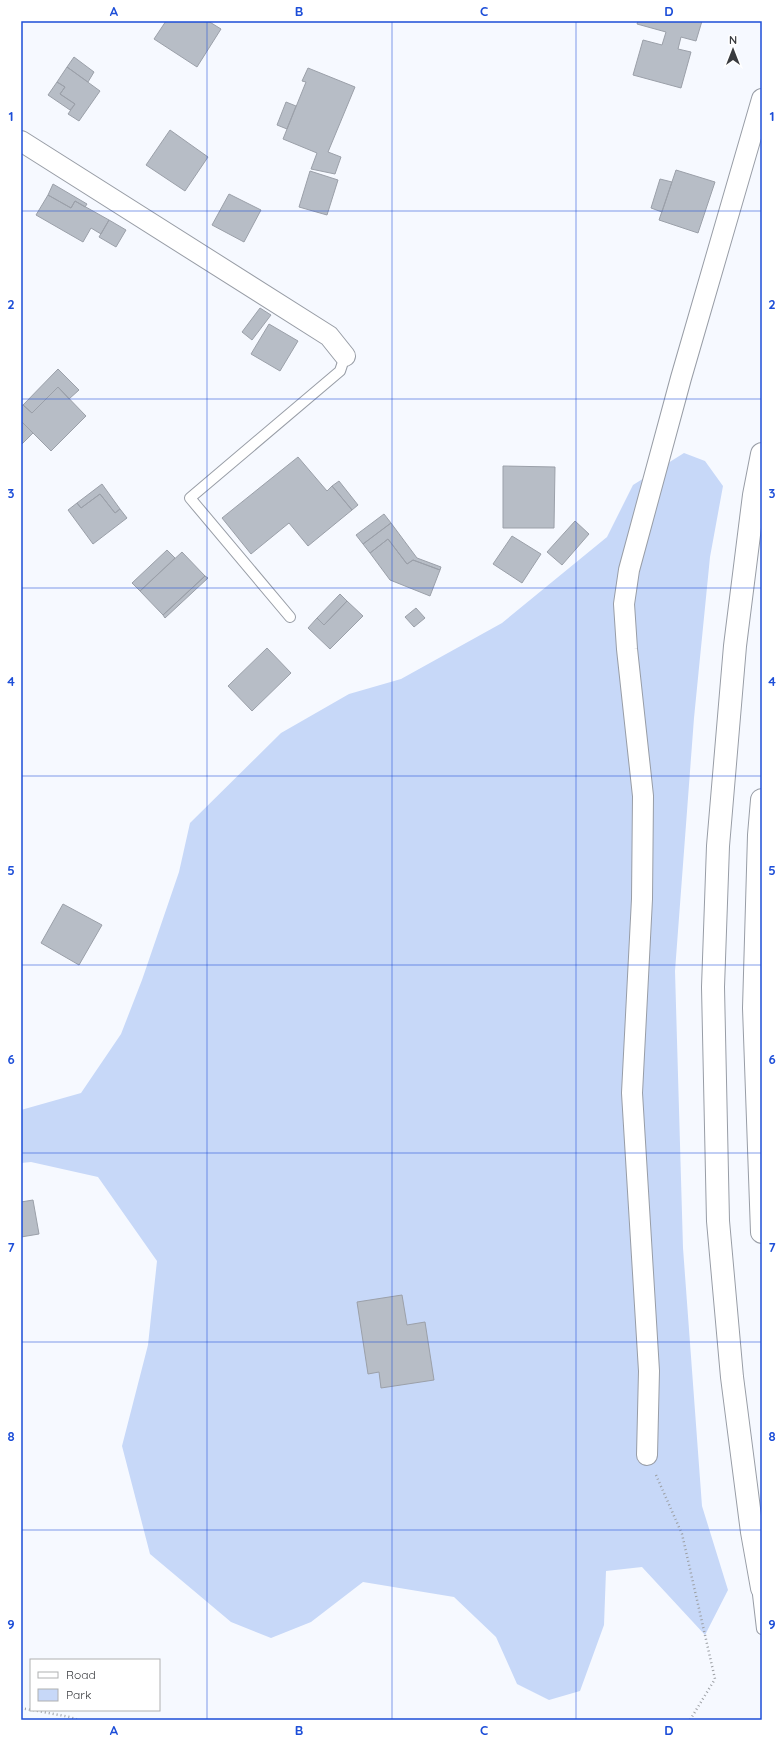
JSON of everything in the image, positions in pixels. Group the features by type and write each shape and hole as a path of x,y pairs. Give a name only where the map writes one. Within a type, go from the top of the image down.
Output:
{"highway":[{"path":"762,454 754,495 735,646 718,846 713,987 718,1221 732,1377 752,1532 762,1588"},
{"path":"762,800 759,835 754,1008 762,1232"}],"street":[{"path":"647,1455 649,1371 632,1094 642,899 643,796 627,648 624,604 629,570 677,393 762,99"},
{"path":"21,141 329,336 345,356"}],"lane":[{"path":"290,617 190,498 340,371 345,356"},
{"path":"752,1532 762,1629"}],"path":[{"path":"647,1455 682,1534 715,1679 690,1720"},
{"path":"37,1711 78,1720"}],"green space":[{"path":"684,453 705,461 723,486 710,557 694,718 675,971 683,1248 702,1506 728,1590 705,1635 642,1567 606,1571 604,1625 580,1691 549,1700 517,1684 496,1637 454,1597 363,1582 311,1622 271,1638 231,1622 150,1554 122,1446 148,1345 157,1261 98,1177 31,1162 21,1163 21,1110 81,1093 121,1034 142,980 179,872 190,823 281,733 349,694 401,679 502,623 607,537 633,485"}],"building":[{"path":"166,21 208,21 221,29 197,67 154,39"},
{"path":"638,21 702,21 696,41 681,37 678,49 691,52 681,88 633,75 643,40 662,45 666,32 637,24"},
{"path":"74,57 94,72 88,82 67,67"},
{"path":"67,67 100,91 79,121 68,114 75,104 60,94 65,87 57,82"},
{"path":"308,68 355,87 328,152 341,157 335,174 311,169 317,153 283,139 306,82 302,81"},
{"path":"57,82 65,87 60,94 75,104 70,110 48,95"},
{"path":"286,102 296,106 287,129 277,125"},
{"path":"170,130 208,157 185,191 146,165"},
{"path":"676,170 715,182 698,233 659,220"},
{"path":"310,171 338,180 327,215 299,207"},
{"path":"660,179 672,182 662,212 651,208"},
{"path":"53,184 87,204 85,207 75,201 71,208 48,195"},
{"path":"229,194 261,210 244,242 212,225"},
{"path":"48,195 71,208 75,201 109,220 101,234 91,228 83,242 36,215"},
{"path":"109,220 126,230 116,247 99,237"},
{"path":"260,308 271,315 252,340 242,332"},
{"path":"269,324 298,341 280,371 251,354"},
{"path":"58,369 79,390 69,399 58,387 32,413 23,405"},
{"path":"58,387 86,416 51,451 21,421 21,406 23,405 32,413"},
{"path":"21,421 33,433 21,445"},
{"path":"298,457 327,491 332,486 352,510 308,546 289,523 251,554 222,518"},
{"path":"503,466 555,467 554,528 503,528"},
{"path":"339,481 358,505 352,510 332,486"},
{"path":"102,484 120,509 115,513 100,494 81,508 77,503"},
{"path":"100,494 115,513 120,509 127,518 93,544 68,510 77,503 81,508"},
{"path":"384,514 391,523 363,544 356,535"},
{"path":"575,521 589,534 562,565 547,552"},
{"path":"391,523 417,558 441,567 440,570 413,560 407,564 388,539 370,553 363,544"},
{"path":"512,536 541,554 522,583 493,564"},
{"path":"388,539 407,564 413,560 440,570 430,596 390,580 370,553"},
{"path":"167,550 175,558 140,591 132,583"},
{"path":"182,552 205,576 163,615 140,591"},
{"path":"205,576 208,578 165,618 163,615"},
{"path":"340,594 347,601 324,625 317,618"},
{"path":"347,601 363,616 330,649 308,628 317,618 324,625"},
{"path":"416,608 425,618 414,627 405,617"},
{"path":"267,648 291,673 252,711 228,686"},
{"path":"63,904 102,925 79,965 41,943"},
{"path":"33,1200 39,1234 21,1237 21,1202"},
{"path":"402,1295 407,1325 425,1322 434,1380 381,1388 379,1372 368,1374 357,1302"}]}
